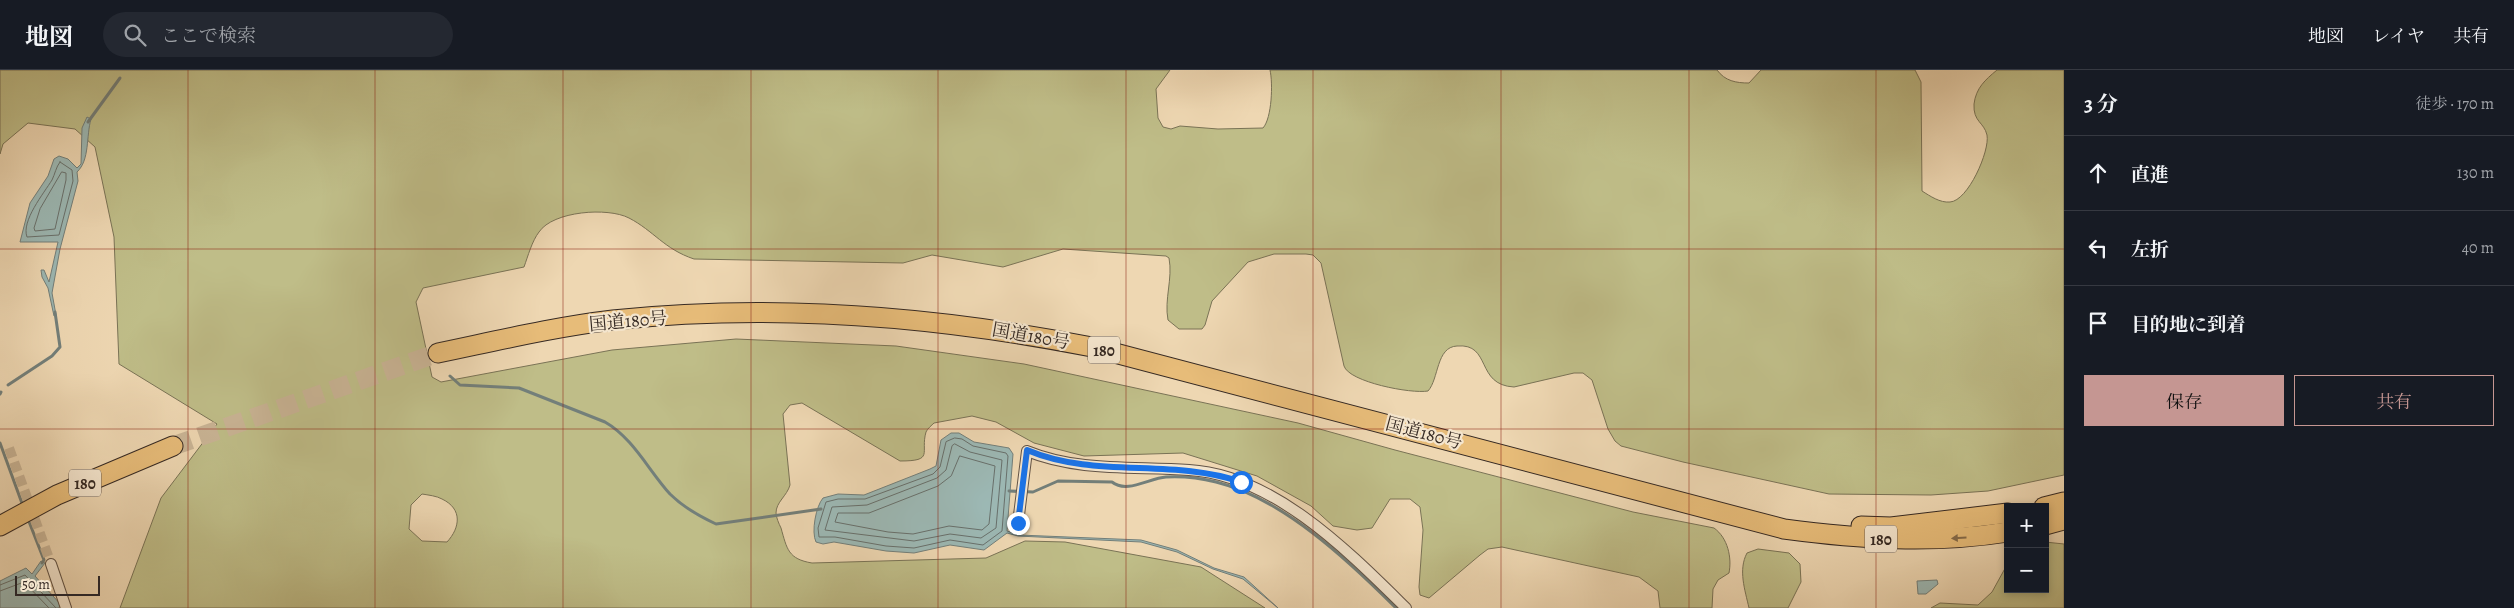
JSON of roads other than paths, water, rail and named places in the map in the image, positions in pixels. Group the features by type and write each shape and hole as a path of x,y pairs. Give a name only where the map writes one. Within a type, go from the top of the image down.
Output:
{"highway":[{"name":"国道180号","path":"438,353 521,335 613,320 713,314 841,313 1019,332 1092,347 1195,373 1784,529 1890,540 1973,538 2004,533"},
{"name":"180","path":"0,526 57,495 173,446"},
{"path":"2049,506 2064,502"},
{"name":"国道180号","path":"1755,520 1836,526 1891,526 2004,513"},
{"path":"2049,524 2064,520"}],"street":[{"path":"1018,523 1027,450 1040,456 1086,465 1208,472 1256,488 1293,510 1362,565 1406,608"},
{"path":"50,564 66,608"}],"water":[{"path":"87,117 91,119 86,154 81,167 77,172 78,181 60,249 52,293 56,315 54,316 48,288 42,277 41,270 44,270 49,282 58,242 20,242 30,203 48,176 54,159 59,156 68,159 77,168 81,164 82,128"},
{"path":"951,433 959,433 974,442 1009,448 1013,454 1007,531 1019,535 1141,540 1177,550 1214,568 1244,577 1278,608 1243,579 1213,569 1177,552 1141,542 1018,536 1007,533 984,550 950,545 914,553 886,551 834,542 823,544 816,542 814,532 815,519 823,498 838,494 864,495 936,466 941,440"},
{"path":"41,561 45,563 35,576 62,606 58,608 0,608 0,581 26,568 32,574"},
{"path":"1937,580 1938,584 1926,594 1918,594 1917,581"}],"waterway":[{"path":"88,122 120,78"},
{"path":"8,385 52,356 60,347 55,312"},
{"path":"450,376 460,385 519,388 605,422 624,437 670,494 692,511 716,524 821,509"},
{"path":"0,443 23,506"},
{"path":"1009,491 1033,492 1058,481 1112,482 1118,485 1131,486 1159,478 1179,477 1216,482 1241,490 1289,516 1335,551 1396,608"},
{"path":"28,519 44,560 42,563"}],"tunnel":[{"path":"173,446 438,353"},
{"path":"9,448 51,564"}]}
